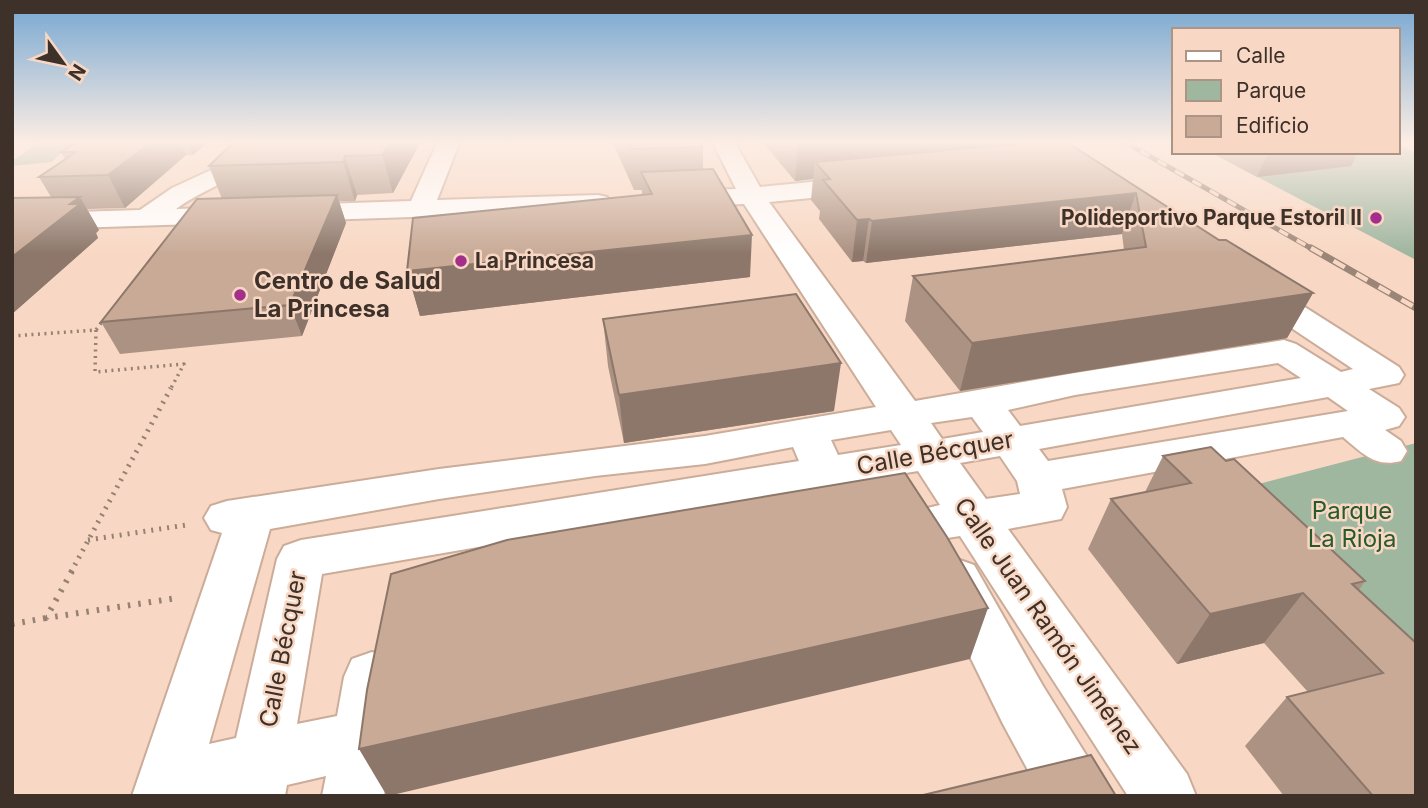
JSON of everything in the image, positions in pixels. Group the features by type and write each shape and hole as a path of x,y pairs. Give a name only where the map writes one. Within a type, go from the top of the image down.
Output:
{"street":[{"path":"147,217 181,193 212,179"},
{"path":"420,210 433,179"},
{"name":"Calle Juan Ramón Jiménez","path":"743,179 752,197 1165,796"},
{"path":"655,201 752,197 887,183"},
{"path":"12,222 628,202"},
{"name":"Calle Bécquer","path":"257,779 301,559 835,492 929,455 1386,374 1237,277"},
{"path":"360,739 257,779 165,790 227,587 239,516 439,484 705,450 902,414 982,403 1075,384 1284,351 1385,417 1038,478"},
{"path":"922,525 1045,507 1038,478 982,403"},
{"path":"1352,424 1386,451"},
{"path":"806,431 835,492"},
{"path":"599,555 835,492 906,502 943,553 1023,705 1076,796"},
{"path":"353,796 360,739 381,635"}],"path":[{"path":"46,618 184,364 95,372 96,330 112,309"},
{"path":"12,336 96,330"},
{"path":"88,540 239,516"},
{"path":"12,624 199,595 227,587"}],"green space":[{"path":"1261,179 1416,179 1416,260"},
{"name":"Parque La Rioja","path":"1416,443 1416,673 1228,492"}],"building":[{"path":"644,179 719,179 752,235 407,271 413,218 652,194"},
{"path":"1124,179 1219,240 1226,240 1313,293 972,343 913,276 1146,247 1136,193 872,221 857,220 823,180"},
{"path":"337,195 290,305 101,322 197,199"},
{"path":"80,197 70,204 80,204 12,257 12,198"},
{"path":"796,294 841,363 619,395 603,319"},
{"path":"1211,447 1226,461 1234,459 1365,581 1352,584 1416,643 1416,796 1373,796 1287,697 1383,673 1303,593 1210,614 1111,499 1191,483 1163,456"},
{"path":"905,473 947,537 988,608 359,749 367,690 391,574 507,540"},
{"path":"1091,755 1116,796 919,796"}],"railway":[{"path":"1189,179 1314,250"},
{"path":"1311,248 1416,308"}],"place":[{"name":"Polideportivo Parque Estoril II","path":"1376,218"},
{"name":"La Princesa","path":"461,261"},
{"name":"Centro de Salud La Princesa","path":"240,295"}]}
